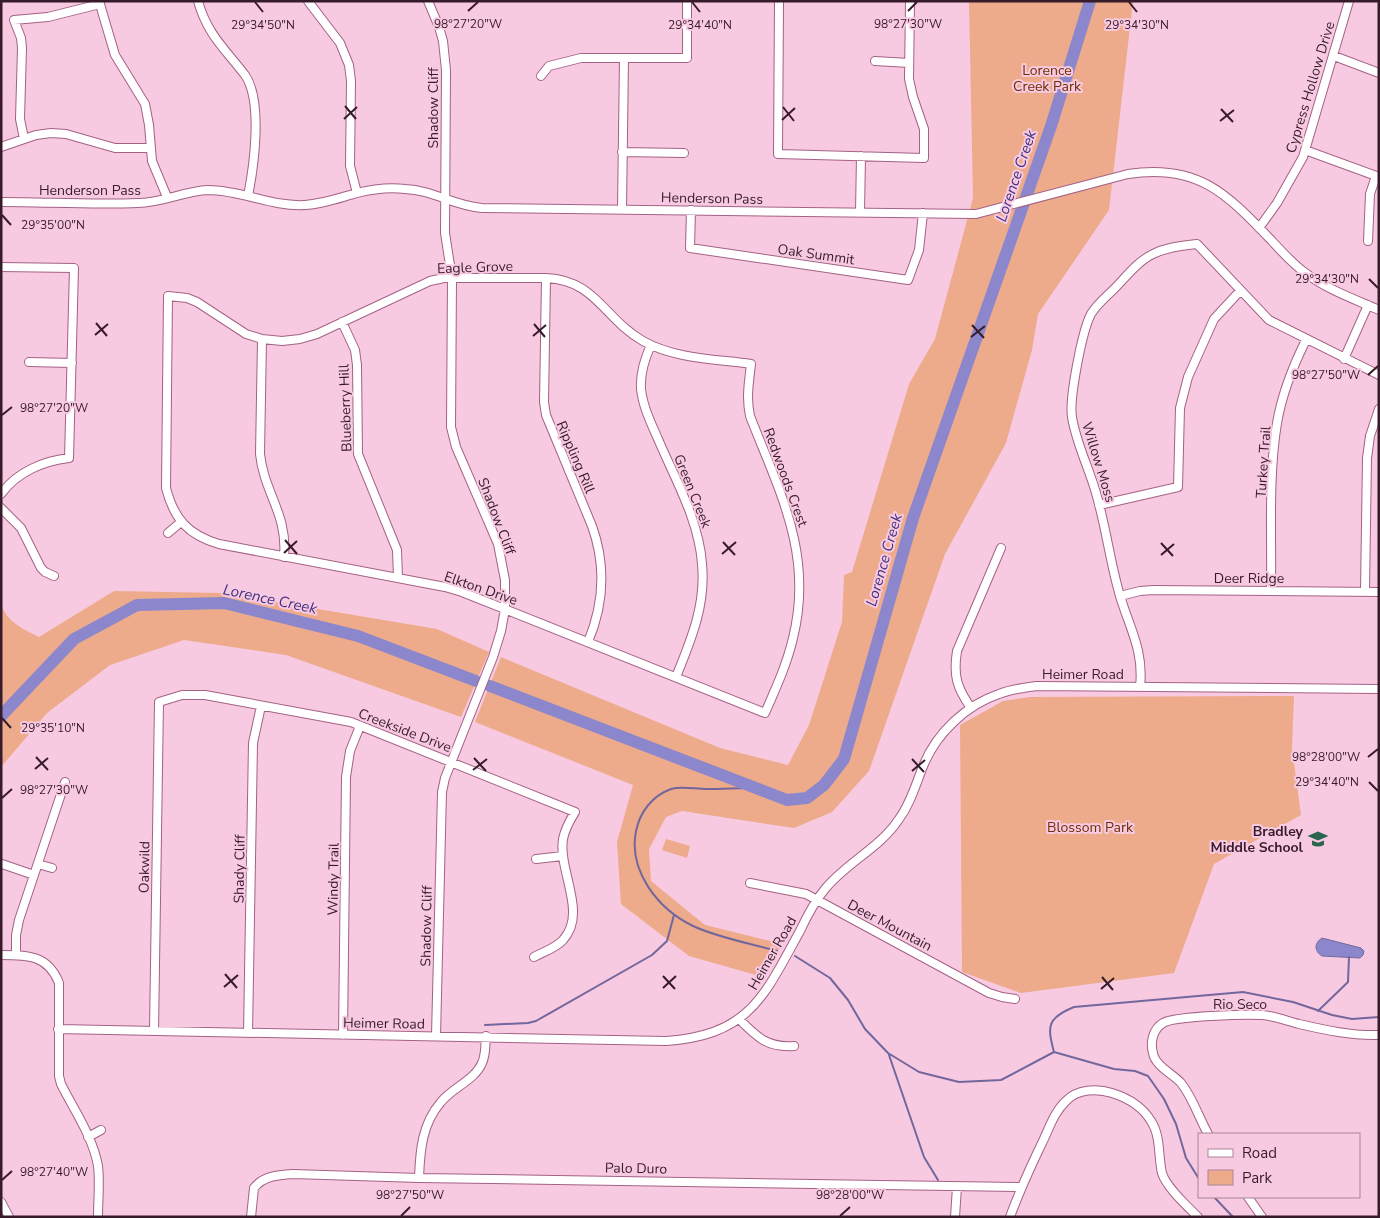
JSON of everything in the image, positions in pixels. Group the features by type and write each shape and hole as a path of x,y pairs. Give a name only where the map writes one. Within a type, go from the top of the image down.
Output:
{"street":[{"path":"198,1 207,26 244,75 254,97 254,167 248,196"},
{"path":"308,1 340,43 349,65 351,81 350,166 357,193"},
{"name":"Shadow Cliff","path":"428,1 439,27 446,55 446,240 452,278 451,427 456,447 498,544 505,580 505,609 501,631 442,792 436,1036"},
{"path":"541,76 549,66 581,58 686,58 687,1"},
{"path":"779,1 778,154 924,158 924,129 911,88 909,63 910,1"},
{"name":"Cypress Hollow Drive","path":"1259,228 1278,203 1306,150 1349,1"},
{"path":"24,139 20,120 22,48 14,20 48,17 99,3 115,55 145,104 150,125 152,160 166,197"},
{"path":"1334,56 1379,73"},
{"path":"622,209 624,58"},
{"path":"875,61 909,63"},
{"path":"1,147 24,139 51,133 66,134 115,148 150,148"},
{"path":"1306,150 1378,177 1370,194 1368,241"},
{"path":"622,152 684,153"},
{"path":"860,212 861,156"},
{"name":"Henderson Pass","path":"1,202 139,203 208,190 229,191 279,204 306,205 375,189 405,188 472,207 983,214 1114,177 1144,171 1166,172 1205,183 1222,193 1243,211 1304,272 1328,286 1379,310"},
{"name":"Oak Summit","path":"691,210 690,248 908,280 919,250 923,213"},
{"name":"Willow Moss","path":"1140,687 1142,672 1140,656 1120,596 1099,505 1071,413 1071,398 1085,331 1091,315 1098,304 1143,261 1166,249 1197,244 1240,291"},
{"path":"1,267 74,268 69,458 51,461 34,467 12,481 1,494"},
{"name":"Eagle Grove","path":"181,522 172,508 166,488 168,296 187,298 197,302 238,330 262,339 282,342 317,334 430,281 444,278 546,278 563,280 584,289 596,298 621,326 651,345 675,353 751,364"},
{"name":"Rippling Rill","path":"546,278 544,402 546,416 592,526 597,540 602,568 601,597 596,622 588,642"},
{"path":"1099,505 1178,487 1180,408 1186,385 1214,319 1240,291 1269,320 1379,375"},
{"path":"1344,359 1368,305"},
{"name":"Blueberry Hill","path":"342,322 355,350 358,454 397,550 398,578"},
{"path":"262,339 261,468 282,523 285,540 284,557"},
{"name":"Turkey Trail","path":"1271,591 1272,480 1276,430 1285,390 1306,340"},
{"name":"Green Creek","path":"651,345 641,374 644,403 696,530 702,564 702,591 698,617 676,677"},
{"path":"29,362 72,363"},
{"name":"Redwoods Crest","path":"751,364 747,392 748,405 753,424 788,512 793,530 799,571 799,600 794,637 765,713"},
{"path":"1365,591 1366,458 1370,436 1379,409"},
{"path":"1,508 21,528 42,568 54,576"},
{"path":"168,533 181,522"},
{"name":"Elkton Drive","path":"181,522 194,534 207,540 284,557 445,587 505,609 765,713"},
{"path":"971,708 961,694 956,678 955,664 957,651 1001,548"},
{"name":"Deer Ridge","path":"1120,596 1153,590 1379,592"},
{"name":"Heimer Road","path":"58,1029 684,1040 710,1033 739,1019 757,1003 764,994 816,900 836,876 882,840 899,820 910,802 929,754 948,728 971,708 997,694 1036,686 1379,689"},
{"name":"Creekside Drive","path":"159,702 182,695 205,695 351,722 576,812 566,829 563,840 563,856"},
{"name":"Oakwild","path":"154,1031 159,702"},
{"name":"Shady Cliff","path":"248,1033 253,743 260,706"},
{"name":"Windy Trail","path":"343,1035 346,777 350,751 360,726"},
{"path":"16,955 16,935 19,920 65,782"},
{"path":"534,957 562,941 569,933 572,927 573,910 563,856 536,860"},
{"path":"2,864 34,875"},
{"path":"38,864 52,868"},
{"name":"Deer Mountain","path":"750,883 806,894 989,993 1002,998 1015,999"},
{"path":"1,955 16,955 40,959 49,965 59,983 58,1068 61,1084 94,1151 98,1168 98,1217"},
{"name":"Rio Seco","path":"1208,1133 1186,1089 1176,1077 1160,1064 1152,1053 1152,1038 1157,1028 1169,1020 1232,1015 1262,1015 1349,1034 1379,1035"},
{"path":"739,1019 764,1041 775,1046 794,1046"},
{"path":"419,1178 421,1144 430,1118 446,1096 480,1068 484,1056 486,1036"},
{"path":"1010,1217 1021,1187 1058,1109 1066,1100 1077,1094 1102,1089 1124,1097 1147,1115 1156,1131 1163,1174 1168,1184 1198,1217"},
{"path":"88,1137 101,1130"},
{"name":"Palo Duro","path":"251,1217 254,1188 268,1178 281,1175 1021,1187"},
{"path":"955,1217 956,1187"},
{"path":"1249,1198 1262,1217"},
{"path":"1,1202 8,1217"}],"green space":[{"name":"Lorence Creek Park","path":"969,1 1133,1 1109,210 1038,314 1032,350 1006,443 945,554 869,771 832,812 794,828 682,811 666,817 649,849 651,881 705,925 782,944 763,977 689,956 621,904 617,842 633,785 475,722 501,657 720,748 788,765 809,725 842,622 844,575 852,572 909,384 935,339 973,198"},
{"path":"114,591 223,593 437,629 489,652 461,717 286,655 184,640 110,665 47,713 1,767 1,604 11,620 39,637"},
{"name":"Blossom Park","path":"1294,696 1292,748 1301,815 1214,864 1174,973 1021,993 962,972 960,725 1003,701 1030,697"},
{"path":"666,839 690,846 687,858 662,850"}],"shaded area":[{"path":"1322,938 1361,948 1364,951 1363,955 1360,958 1322,956 1316,947"}],"waterway":[{"name":"Lorence Creek","path":"490,686 787,800 807,798 824,785 844,759 913,518 1051,126 1090,1"},
{"name":"Lorence Creek","path":"1,716 74,639 137,605 224,603 358,636 476,681"},
{"path":"755,788 679,788 664,792 653,800 640,817 636,831 635,846 641,874 648,887 657,899 680,919 713,934 777,951"},
{"path":"485,1025 536,1021 652,955 667,941 674,915"},
{"path":"795,956 830,978 848,1000 865,1029 888,1053 919,1072 959,1082 1001,1080 1054,1052 1114,1069 1135,1071 1148,1076 1164,1099 1176,1124 1186,1158 1198,1177"},
{"path":"1318,1011 1348,982 1349,957"},
{"path":"1054,1052 1050,1036 1051,1024 1058,1015 1074,1007 1243,992 1293,1002 1332,1015 1352,1019 1379,1017"},
{"path":"889,1055 924,1157 938,1180"},
{"path":"1215,1198 1233,1217"}],"place":[{"name":"Bradley Middle School","path":"1318,839"}]}
